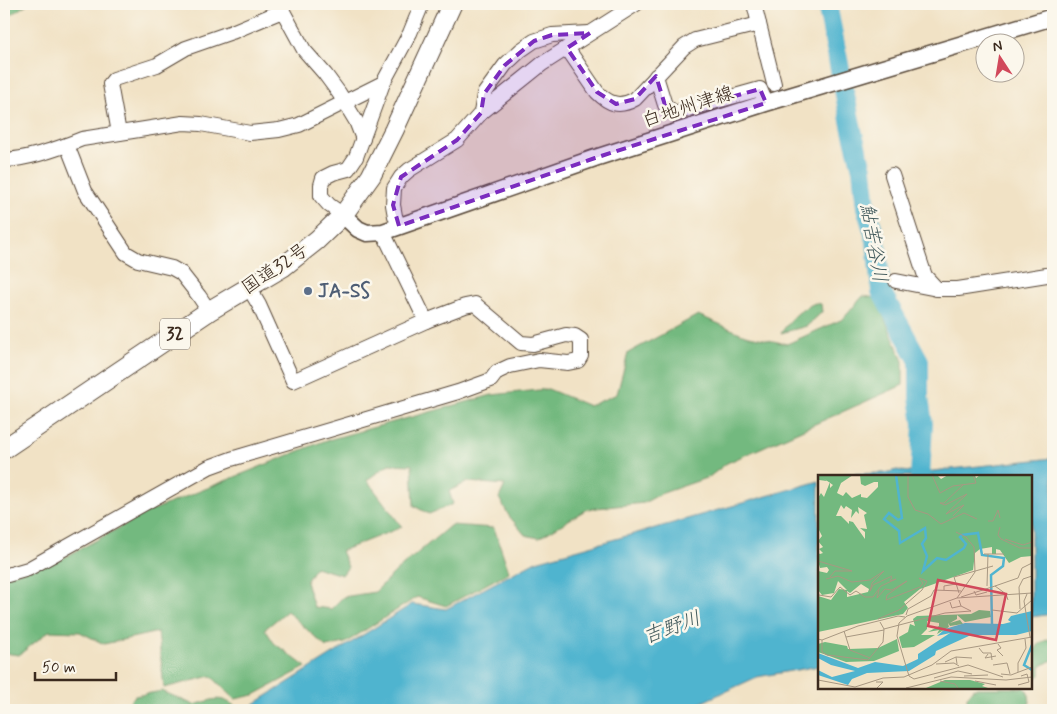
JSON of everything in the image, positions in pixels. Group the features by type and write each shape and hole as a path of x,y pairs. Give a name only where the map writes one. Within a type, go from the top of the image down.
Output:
{"highway":[{"name":"国道32号","path":"4,449 209,311 283,267 317,240 343,215 371,176 452,4"}],"main road":[{"name":"白地州津線","path":"343,215 358,229 367,233 383,232 595,158 766,103 779,91 1053,17"}],"street":[{"path":"343,215 329,205 321,196 323,178 348,169 356,157 383,84 410,34 422,4"},
{"path":"399,226 393,205 394,188 401,177 456,140 481,114 542,64 590,33 618,8 636,4"},
{"path":"754,4 779,91"},
{"path":"119,133 110,84 114,79 157,65 186,48 232,32 280,7 304,50 325,74 345,103 356,121 363,138"},
{"path":"567,48 603,98 616,104 628,103 684,46 695,40 759,24"},
{"path":"481,114 484,94 505,65 534,41 552,35 590,33"},
{"path":"656,76 665,105 674,113 760,89 766,103"},
{"path":"4,160 17,159 82,139 183,124 201,124 250,133 279,130 299,125 383,84"},
{"path":"67,145 85,191 126,253 138,260 172,268 181,273 209,311"},
{"path":"892,174 926,276 937,288"},
{"path":"383,232 426,321"},
{"path":"896,280 937,288 958,289 1053,274"},
{"path":"4,576 28,569 209,467 458,392 491,380 497,372 510,366 539,360 568,363 578,360 581,356 581,340 575,336 566,335 533,344 521,343 475,304 426,321 293,381 259,305 249,288"}],"highlighted area":[{"path":"590,33 567,48 597,92 616,104 635,99 656,76 665,105 674,113 760,89 766,103 595,158 399,226 393,205 401,177 457,140 481,113 484,94 505,65 534,41 552,35"}],"green space":[{"path":"4,4 27,4 4,20"},
{"path":"863,296 876,298 903,361 903,385 727,463 709,477 660,494 644,503 587,509 539,538 525,535 509,516 499,498 505,485 468,482 449,491 453,504 429,514 414,506 412,465 389,464 367,480 402,527 341,551 348,567 342,575 315,567 306,582 314,607 331,609 343,597 375,592 395,572 451,525 494,528 509,572 446,606 417,597 345,643 326,647 287,611 265,629 274,643 306,667 254,695 235,699 211,676 164,688 158,632 104,644 80,632 49,631 19,655 4,653 4,576 58,561 148,512 324,441 492,395 548,389 589,406 617,394 628,353 698,315 745,335 787,344 843,319"},
{"path":"815,303 821,304 822,312 807,326 781,333 795,315"},
{"path":"1049,639 1053,640 1053,660 1040,667 1040,675 1032,682 1032,654 1040,643"},
{"path":"973,689 1026,689 1030,703 1020,709 1005,706 997,710 968,710 967,697"},
{"path":"162,691 194,705 218,699 240,710 128,710 127,704 135,696"}],"water":[{"path":"1053,458 1053,614 1032,617 1032,475 840,475 885,473 897,470 914,473"},
{"name":"吉野川","path":"818,481 818,666 757,677 685,710 250,710 254,704 412,604 446,609 536,561"}],"waterway":[{"name":"鮎苦谷川","path":"827,4 852,130 862,169 866,207 876,240 881,291 919,361 919,397 923,424 920,475"}],"place":[{"name":"JA-SS","path":"308,291"}]}
